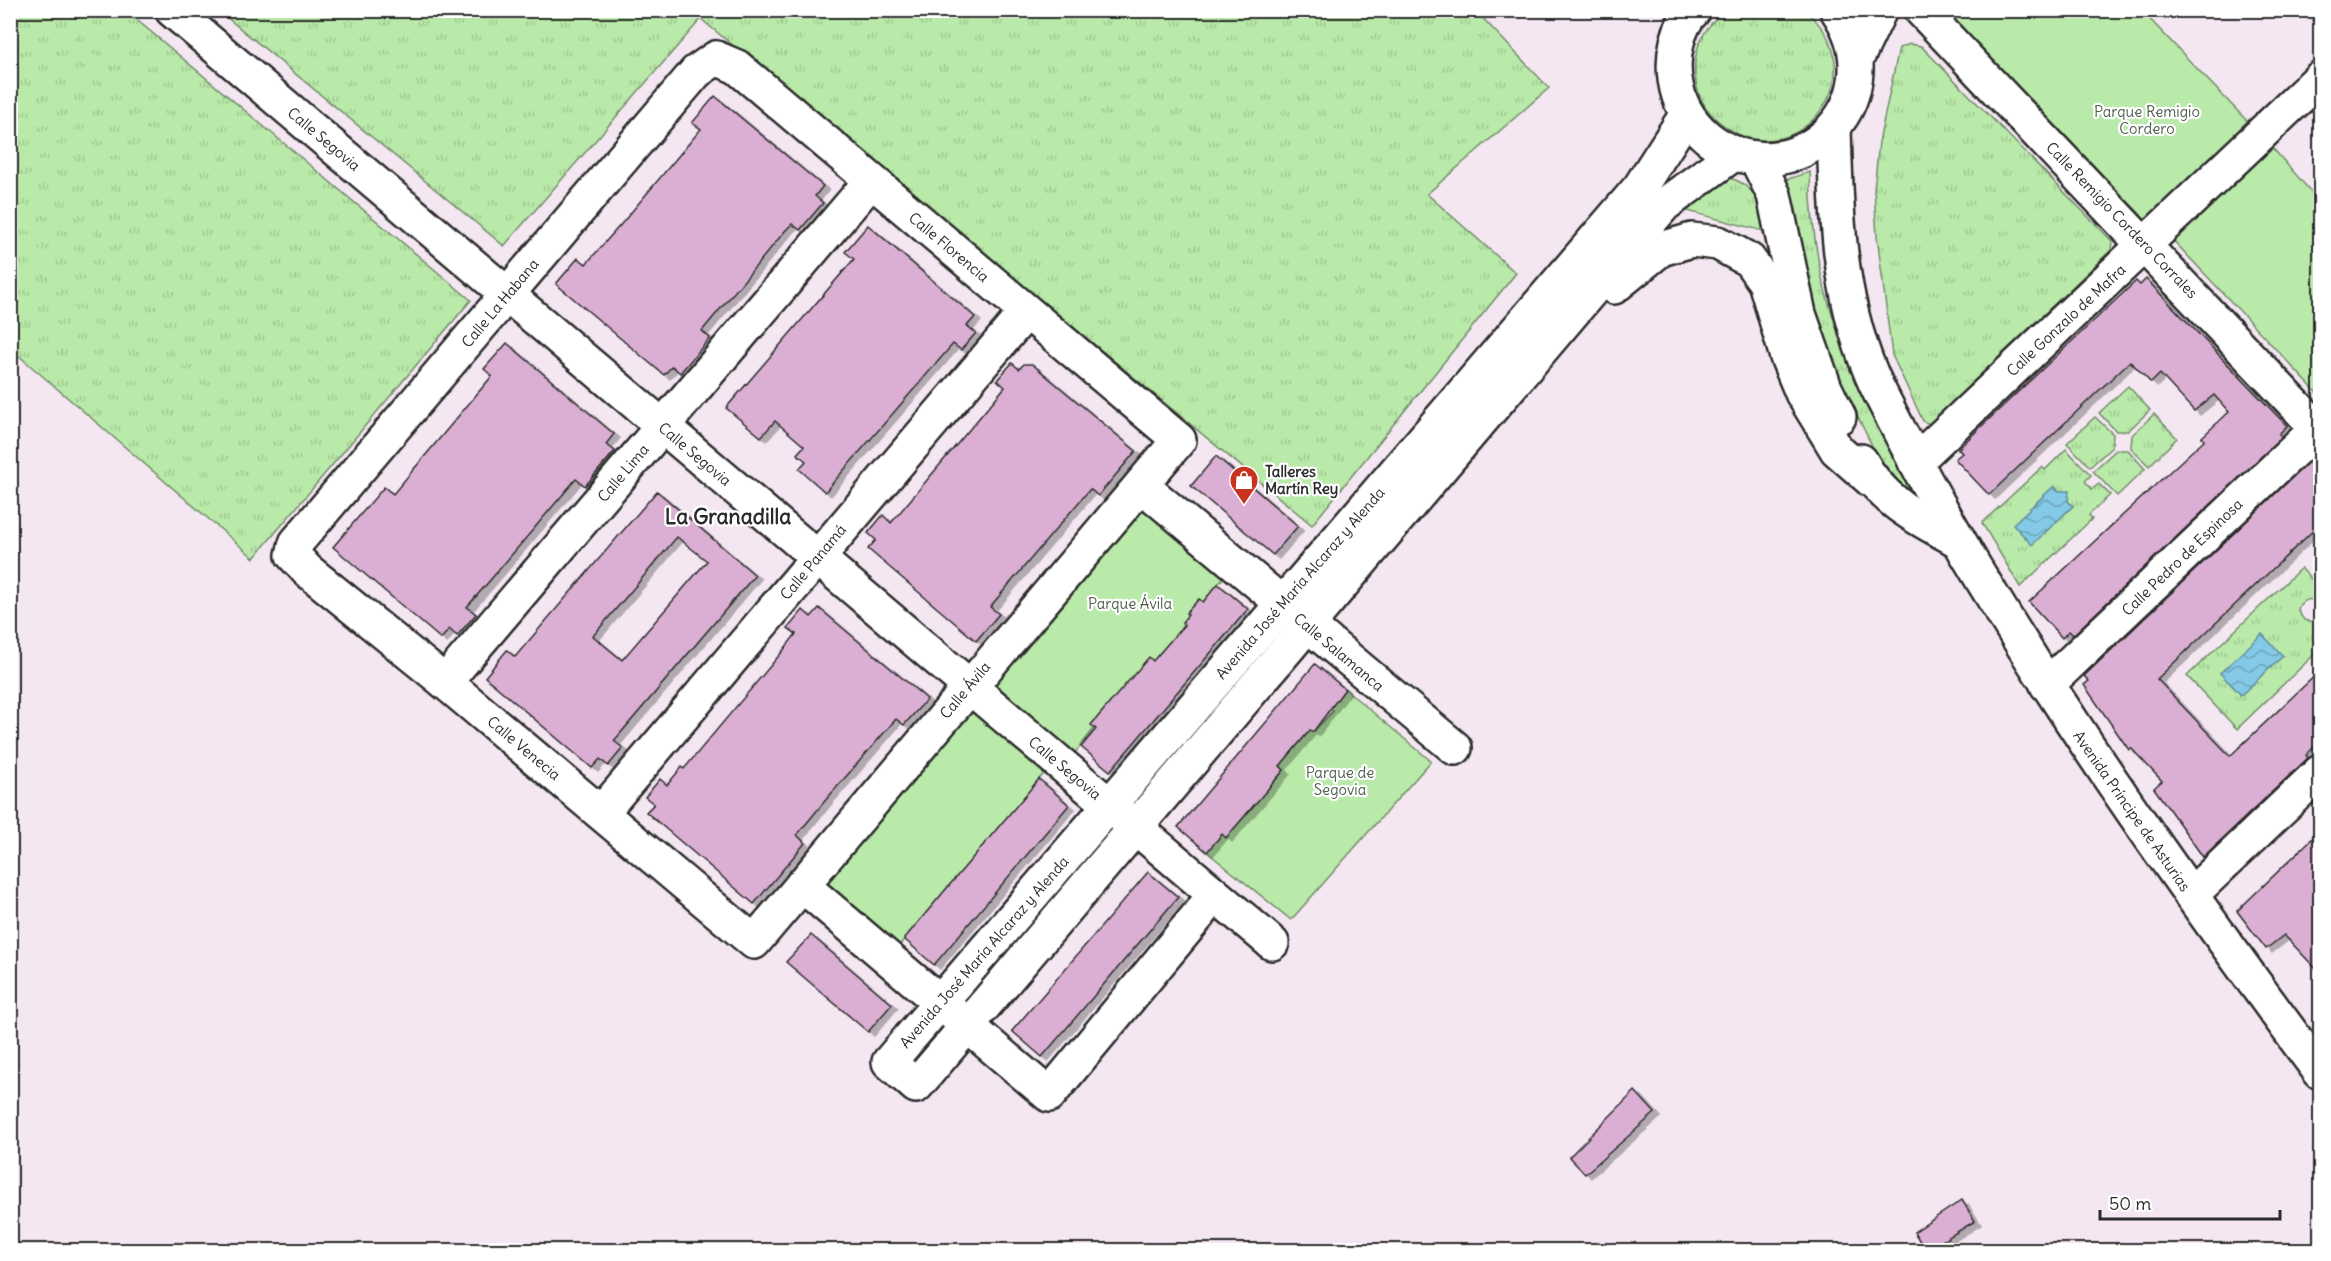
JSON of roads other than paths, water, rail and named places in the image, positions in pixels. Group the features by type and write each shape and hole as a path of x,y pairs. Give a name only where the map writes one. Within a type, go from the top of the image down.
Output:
{"street":[{"name":"Calle Segovia","path":"172,10 1272,943"},
{"path":"1672,10 1677,42 1673,67 1687,114 1708,137 1746,156 1785,156 1812,146 1834,127 1848,106 1854,91 1857,58 1849,28 1837,10"},
{"path":"1677,42 1694,10"},
{"path":"1857,58 1880,10"},
{"name":"Calle Remigio Cordero Corrales","path":"1921,10 2319,430"},
{"name":"Calle La Habana","path":"293,555 296,543 696,72 716,58"},
{"name":"Calle Florencia","path":"716,58 737,68 1179,440"},
{"name":"Calle Gonzalo de Mafra","path":"1915,462 2320,78"},
{"name":"Avenida José María Alcaraz y Alenda","path":"1687,114 1640,188 890,1062 916,1086 1664,205 1746,156"},
{"name":"Avenida Príncipe de Asturias","path":"1834,127 1837,233 1848,298 1870,372 1915,462 1958,540 2047,686 2116,790 2320,1072"},
{"path":"1746,156 1774,195 1799,315 1824,388 1871,480 1901,510 1958,540"},
{"name":"Calle Lima","path":"445,682 871,181"},
{"name":"Avenida José María Alcaraz y Alenda","path":"1554,335 1661,249 1692,240 1718,243 1749,260 1765,282 1787,357 1802,393 1837,450 1871,480"},
{"name":"Calle Panamá","path":"601,813 1026,312"},
{"name":"Calle Pedro de Espinosa","path":"2047,686 2319,430"},
{"name":"Calle Ávila","path":"754,942 1179,440"},
{"name":"Calle Salamanca","path":"1141,485 1455,748"},
{"name":"Calle Venecia","path":"293,555 307,570 445,682 754,942"},
{"path":"2191,895 2320,772"},
{"path":"802,885 1049,1095 1215,895"}],"water":[{"path":"2054,486 2059,491 2069,491 2068,501 2073,506 2032,545 2013,524"},
{"path":"2262,634 2283,656 2241,695 2220,673"}],"place":[{"name":"Talleres Martín Rey","path":"1244,506"}],"district":[{"name":"La Granadilla","path":"728,516"}],"park label":[{"name":"Parque Remigio Cordero","path":"2147,120"},
{"name":"Parque Ávila","path":"1130,603"},
{"name":"Parque de Segovia","path":"1340,780"}]}
